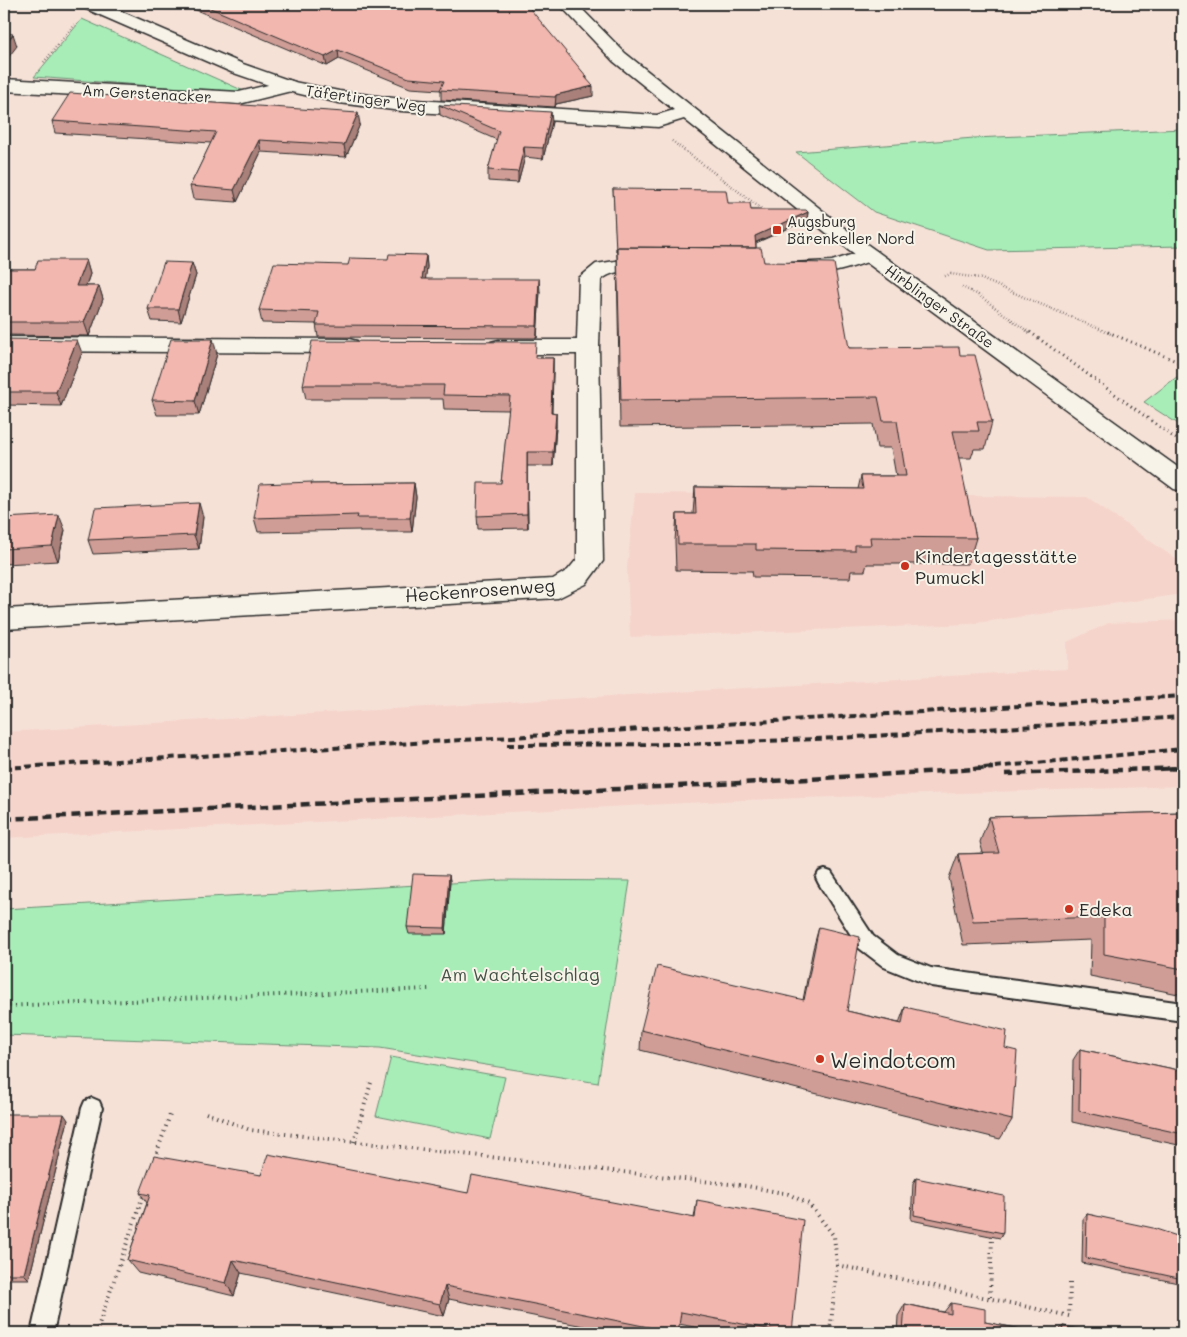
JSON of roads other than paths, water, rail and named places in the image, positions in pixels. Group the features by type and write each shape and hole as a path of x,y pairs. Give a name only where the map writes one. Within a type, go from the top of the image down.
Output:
{"street":[{"name":"Täfertinger Weg","path":"90,4 237,68 289,86 340,97 401,106 658,121 687,112"},
{"name":"Hirblinger Straße","path":"568,4 619,57 869,255 1183,483"},
{"name":"Am Gerstenacker","path":"4,84 238,98 289,86"},
{"path":"774,266 834,267 869,255"},
{"name":"Heckenrosenweg","path":"4,619 558,588 577,577 590,561 588,347 590,278 598,270 615,266 675,266"},
{"path":"4,344 371,346"},
{"path":"481,347 588,347"}],"lane":[{"path":"825,878 866,942 891,962 931,976 1183,1012"},
{"path":"42,1333 92,1108"}],"railway":[{"path":"12,768 4,768 1183,696"},
{"path":"507,745 689,744 840,738 1183,717"},
{"path":"973,769 1183,749"},
{"path":"4,819 740,783 993,768"},
{"path":"1005,774 1183,768 1160,769"}],"place":[{"name":"Augsburg Bärenkeller Nord","path":"777,230"},
{"name":"Kindertagesstätte Pumuckl","path":"905,566"},
{"name":"Edeka","path":"1069,909"},
{"name":"Weindotcom","path":"820,1059"}],"park label":[{"name":"Am Wachtelschlag","path":"520,974"}]}
